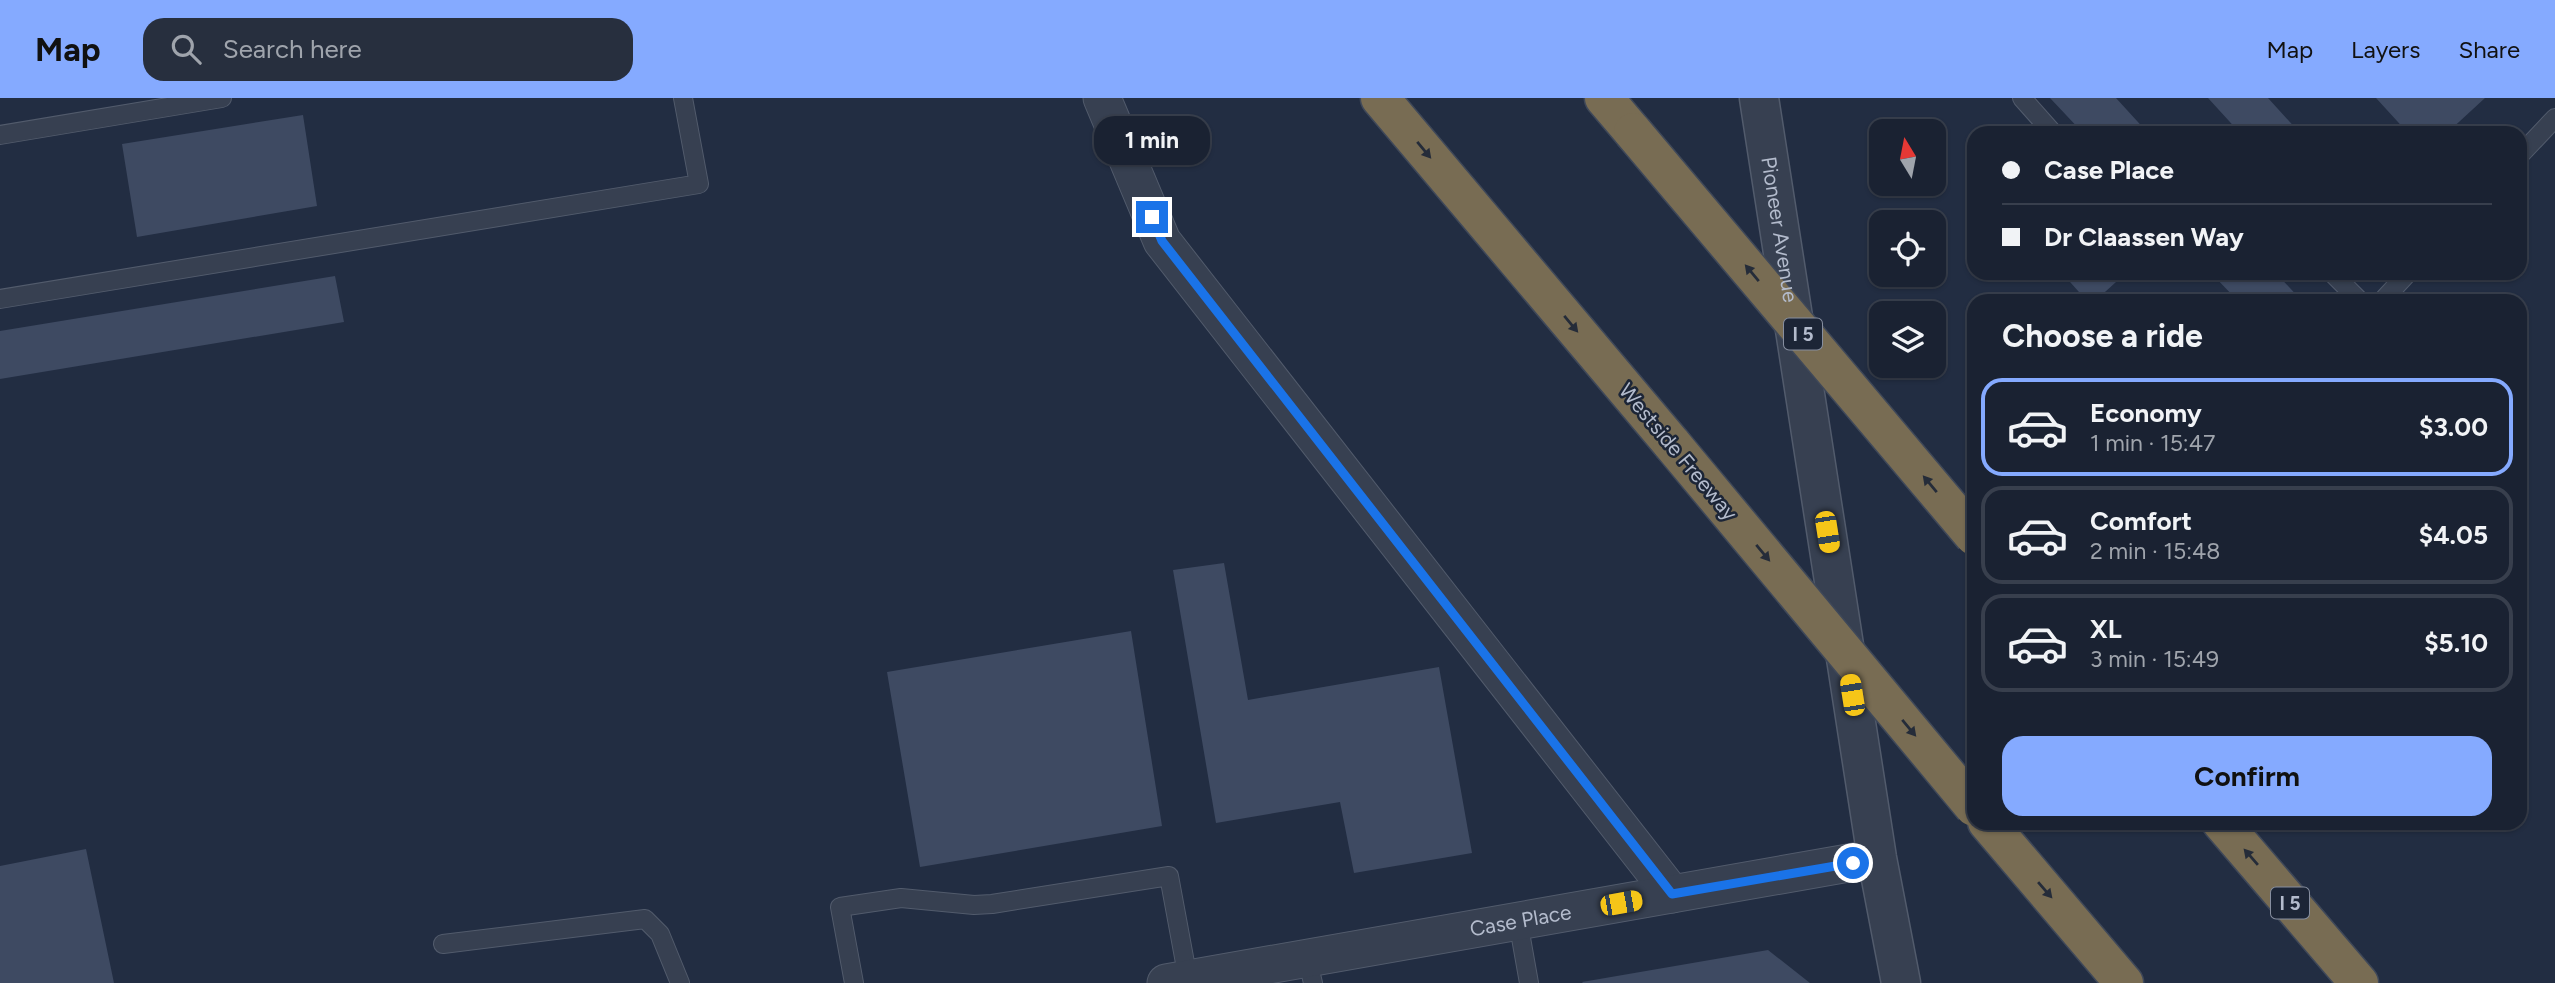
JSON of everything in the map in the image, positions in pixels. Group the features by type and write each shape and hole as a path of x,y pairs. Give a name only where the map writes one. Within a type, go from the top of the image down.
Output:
{"highway":[{"name":"Westside Freeway","path":"1380,98 1967,799"},
{"name":"I 5","path":"1604,98 1967,528"},
{"name":"I 5","path":"2228,830 2359,983"},
{"path":"1994,831 2124,983"}],"street":[{"path":"1102,98 1162,241 1672,894"},
{"name":"Pioneer Avenue","path":"1759,98 1877,858 1901,983"},
{"name":"Case Place","path":"1177,981 1310,971 1518,921 1877,858"}],"lane":[{"path":"0,135 222,98"},
{"path":"0,299 699,184 683,98"},
{"path":"2022,98 2047,126"},
{"path":"2527,148 2555,118"},
{"path":"2339,280 2353,294"},
{"path":"2388,294 2402,280"},
{"path":"854,983 840,907 901,898 974,905 992,904 1169,876 1177,981"},
{"path":"443,944 645,919 660,934 680,983"},
{"path":"1518,921 1529,983"}],"building":[{"path":"2050,98 2116,98 2142,126 2076,126"},
{"path":"2208,98 2268,98 2294,126 2234,126"},
{"path":"2376,98 2485,98 2455,126 2402,126"},
{"path":"303,115 317,206 137,237 122,144"},
{"path":"335,276 344,322 0,379 0,331"},
{"path":"2068,280 2118,280 2103,294 2081,294"},
{"path":"2218,280 2282,280 2296,294 2231,294"},
{"path":"1224,563 1248,700 1439,667 1472,853 1354,873 1340,802 1216,823 1173,570"},
{"path":"1131,631 1162,826 920,867 887,672"},
{"path":"86,849 114,983 0,983 0,866"},
{"path":"1768,950 1810,983 1582,982"}],"route":[{"path":"1152,217 1162,241 1672,894 1853,863"}]}
